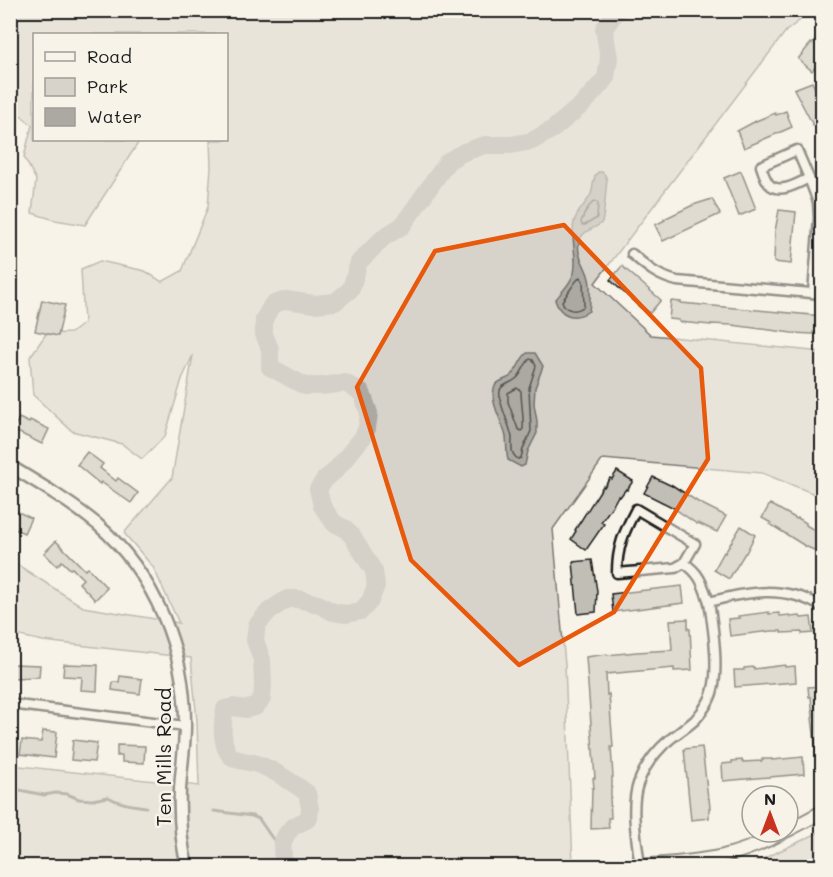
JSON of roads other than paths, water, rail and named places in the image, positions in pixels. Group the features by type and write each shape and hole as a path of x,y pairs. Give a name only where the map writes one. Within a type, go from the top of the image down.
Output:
{"main road":[{"path":"800,824 822,812"},
{"path":"639,866 723,856 758,844"}],"street":[{"path":"632,254 655,273 677,281 818,293 818,202 809,178 797,150 761,166 768,182 772,187 778,189 784,189 809,178"},
{"name":"Ten Mills Road","path":"10,466 72,505 121,549 139,573 168,625 183,689 185,726 180,807 187,867"},
{"path":"636,508 695,544 684,563 675,568 617,573 620,541 636,508"},
{"path":"639,866 634,809 637,787 650,762 667,742 695,719 709,700 715,678 709,602 700,578 692,568 684,563"},
{"path":"709,602 765,591 791,594 822,607"},
{"path":"10,704 185,726"}],"water":[{"path":"598,172 602,172 607,180 603,220 583,234 578,248 590,282 589,311 573,316 560,310 555,300 569,284 574,273 574,222 591,194"},
{"path":"527,353 535,353 543,366 535,388 537,433 528,451 525,465 521,467 508,460 506,437 493,392 496,384 514,373"}],"waterway":[{"path":"285,866 283,841 288,832 309,818 307,793 270,770 229,754 223,736 225,709 255,707 262,699 262,660 255,640 257,625 269,611 287,599 318,604 333,612 346,614 361,611 370,601 376,586 374,571 352,536 344,528 334,523 322,506 318,489 363,437 369,413 362,393 345,383 305,386 270,367 270,349 264,334 264,319 272,305 286,300 314,304 335,302 351,289 359,262 384,237 402,226 448,161 464,152 485,145 511,145 532,141 553,129 584,103 606,78 609,58 604,29 617,10"},
{"path":"10,788 44,795 67,794 79,799 92,800 108,797 122,803 146,807"},
{"path":"214,811 259,819 272,838 283,848"}]}
